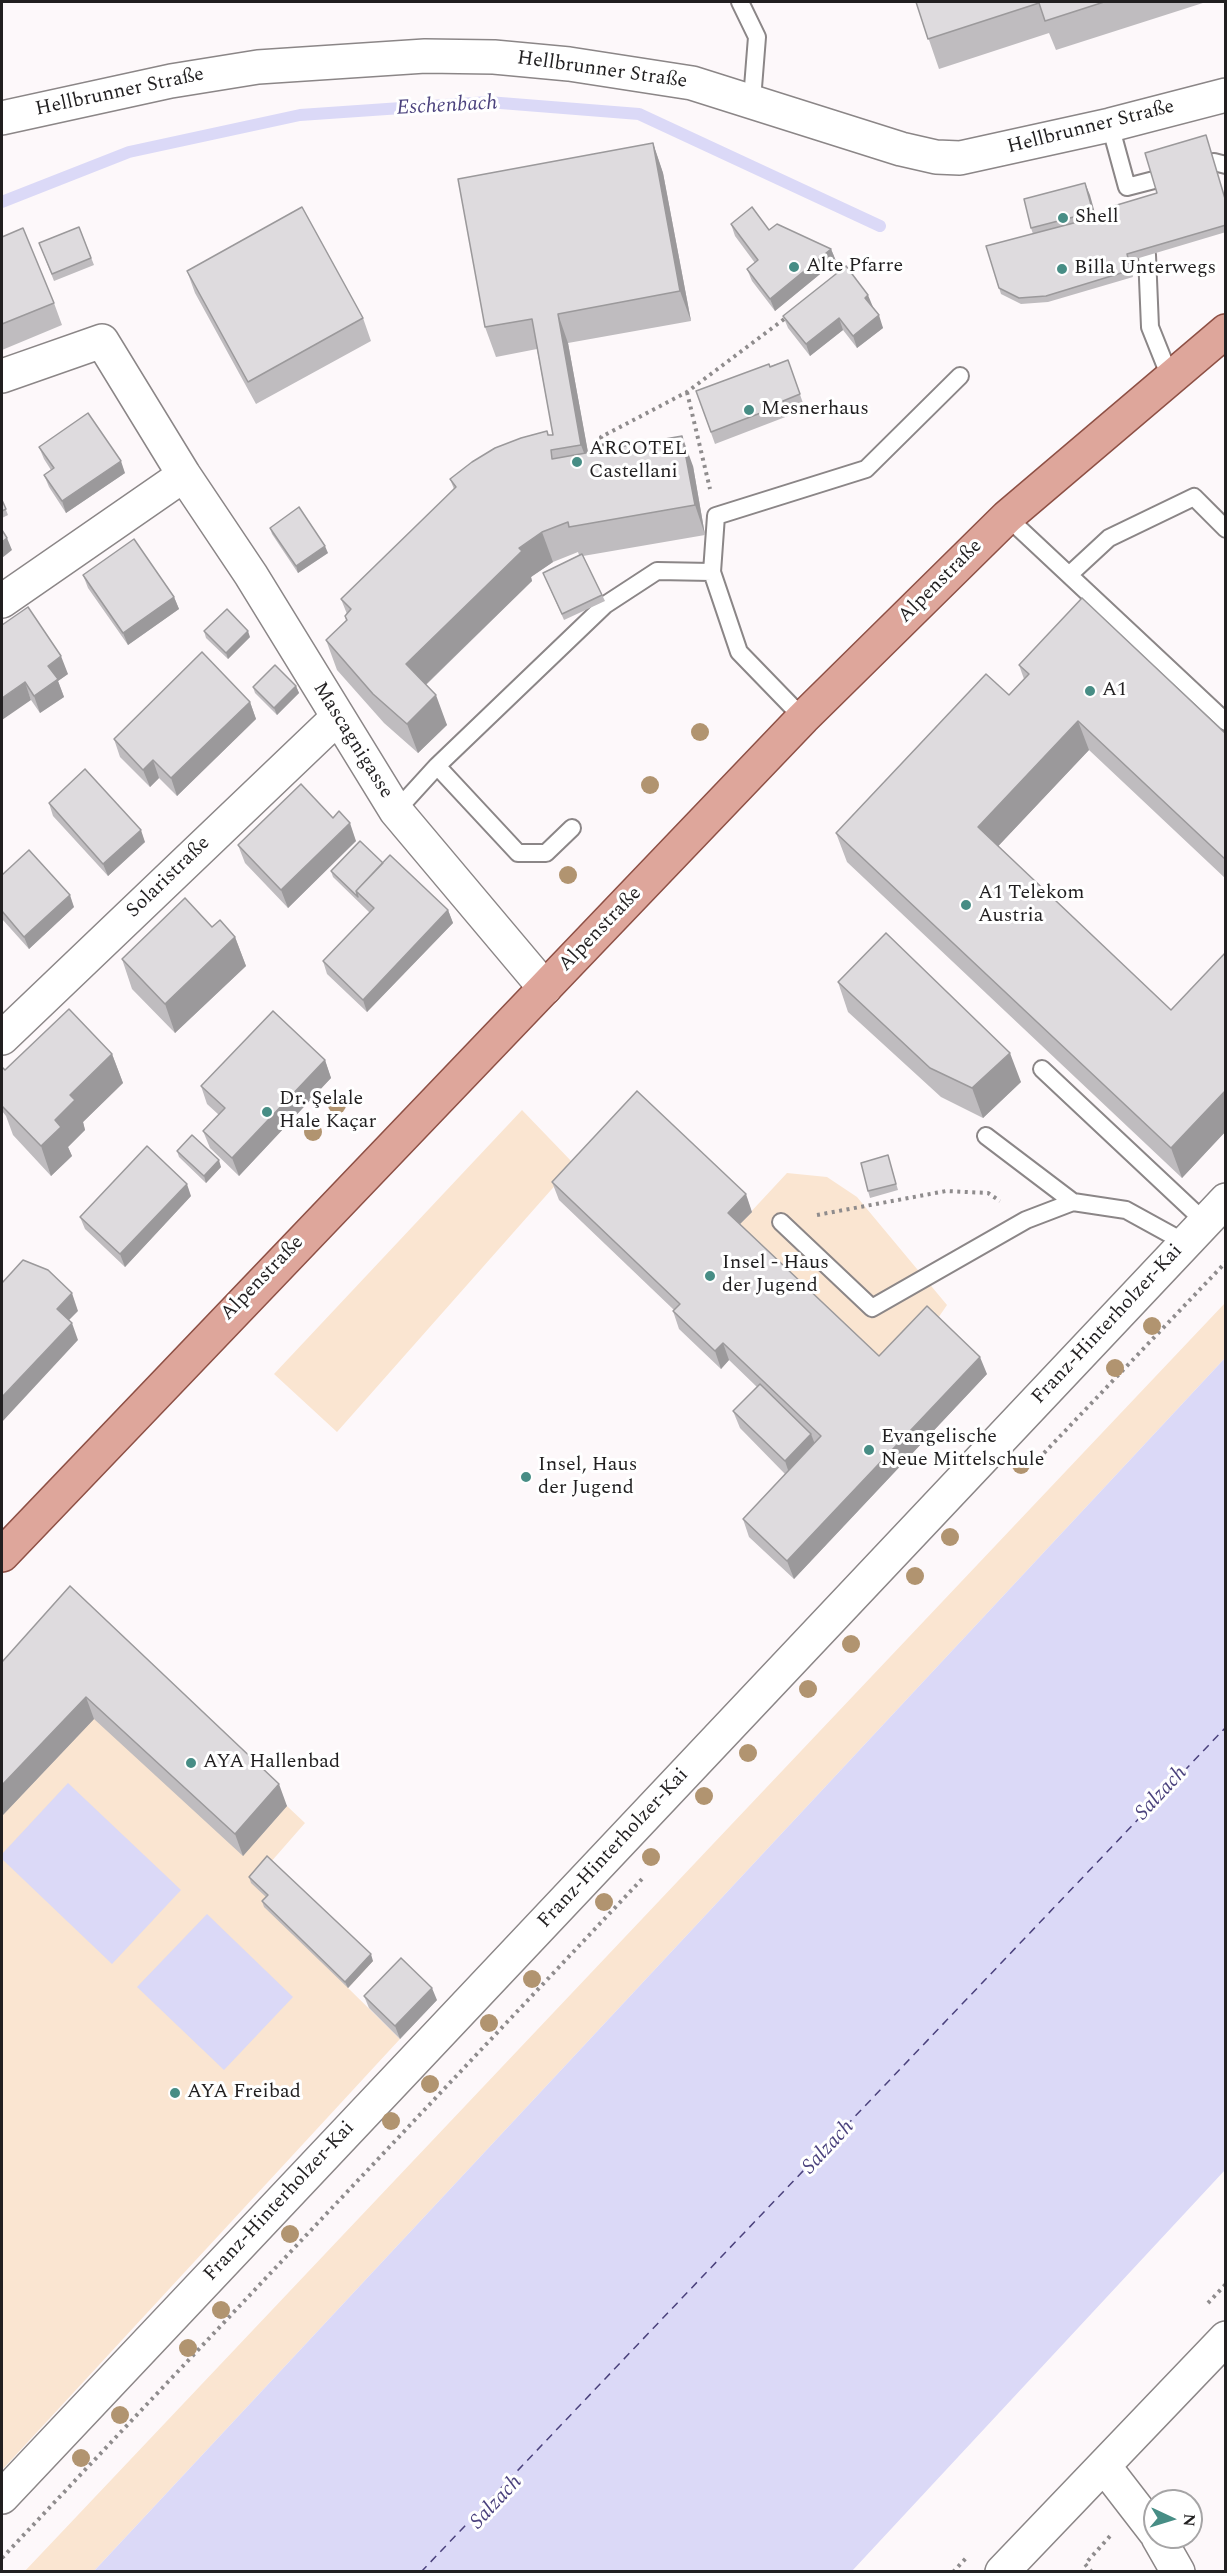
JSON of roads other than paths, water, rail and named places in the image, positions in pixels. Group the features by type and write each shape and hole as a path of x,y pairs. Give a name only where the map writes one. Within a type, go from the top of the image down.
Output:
{"main road":[{"name":"Alpenstraße","path":"2,1555 174,1372 803,718 1007,517 1226,331"}],"street":[{"name":"Hellbrunner Straße","path":"2,118 149,85 258,67 425,56 494,57 639,73 692,83 752,100 879,143 936,157 960,158 1110,125 1226,94"},
{"name":"Mascagnigasse","path":"2,376 102,341 184,474 251,574 396,812 545,988"},
{"path":"2,601 184,474"},
{"name":"Solaristraße","path":"2,1038 337,718"},
{"name":"Franz-Hinterholzer-Kai","path":"2,2497 1206,1222"},
{"path":"1002,2571 1226,2338"},
{"path":"1104,2466 1143,2516"},
{"path":"1165,2549 1178,2571"}],"lane":[{"path":"740,2 757,37 752,100"},
{"path":"1110,125 1127,187 1154,180"},
{"path":"1147,255 1150,327 1170,377"},
{"path":"803,718 739,652 712,572 716,516 866,469 960,376"},
{"path":"1069,575 1109,538 1194,497 1226,528"},
{"path":"1007,517 1226,722"},
{"path":"396,812 437,766 605,605 657,571 712,572"},
{"path":"437,766 518,853 546,853 572,828"},
{"path":"1042,1069 1206,1222"},
{"path":"986,1136 1073,1202 1206,1222"},
{"path":"781,1222 872,1308 1026,1220 1073,1202"}],"water":[{"name":"Salzach","path":"1225,1358 1225,2170 852,2571 94,2571"},
{"path":"68,1783 181,1890 112,1964 2,1859 2,1854"},
{"path":"207,1914 293,1997 224,2070 137,1987"}],"waterway":[{"name":"Eschenbach","path":"2,202 129,152 300,115 488,102 639,114 880,226"}],"place":[{"name":"Shell","path":"1063,218"},
{"name":"Alte Pfarre","path":"794,267"},
{"name":"Billa Unterwegs","path":"1062,269"},
{"name":"Mesnerhaus","path":"749,410"},
{"name":"ARCOTEL Castellani","path":"577,462"},
{"name":"A1","path":"1090,691"},
{"name":"A1 Telekom Austria","path":"966,905"},
{"name":"Dr. Şelale Hale Kaçar","path":"267,1112"},
{"name":"Insel - Haus der Jugend","path":"710,1276"},
{"name":"Evangelische Neue Mittelschule","path":"869,1450"},
{"name":"Insel, Haus der Jugend","path":"526,1477"},
{"name":"AYA Hallenbad","path":"191,1763"},
{"name":"AYA Freibad","path":"175,2093"}]}
